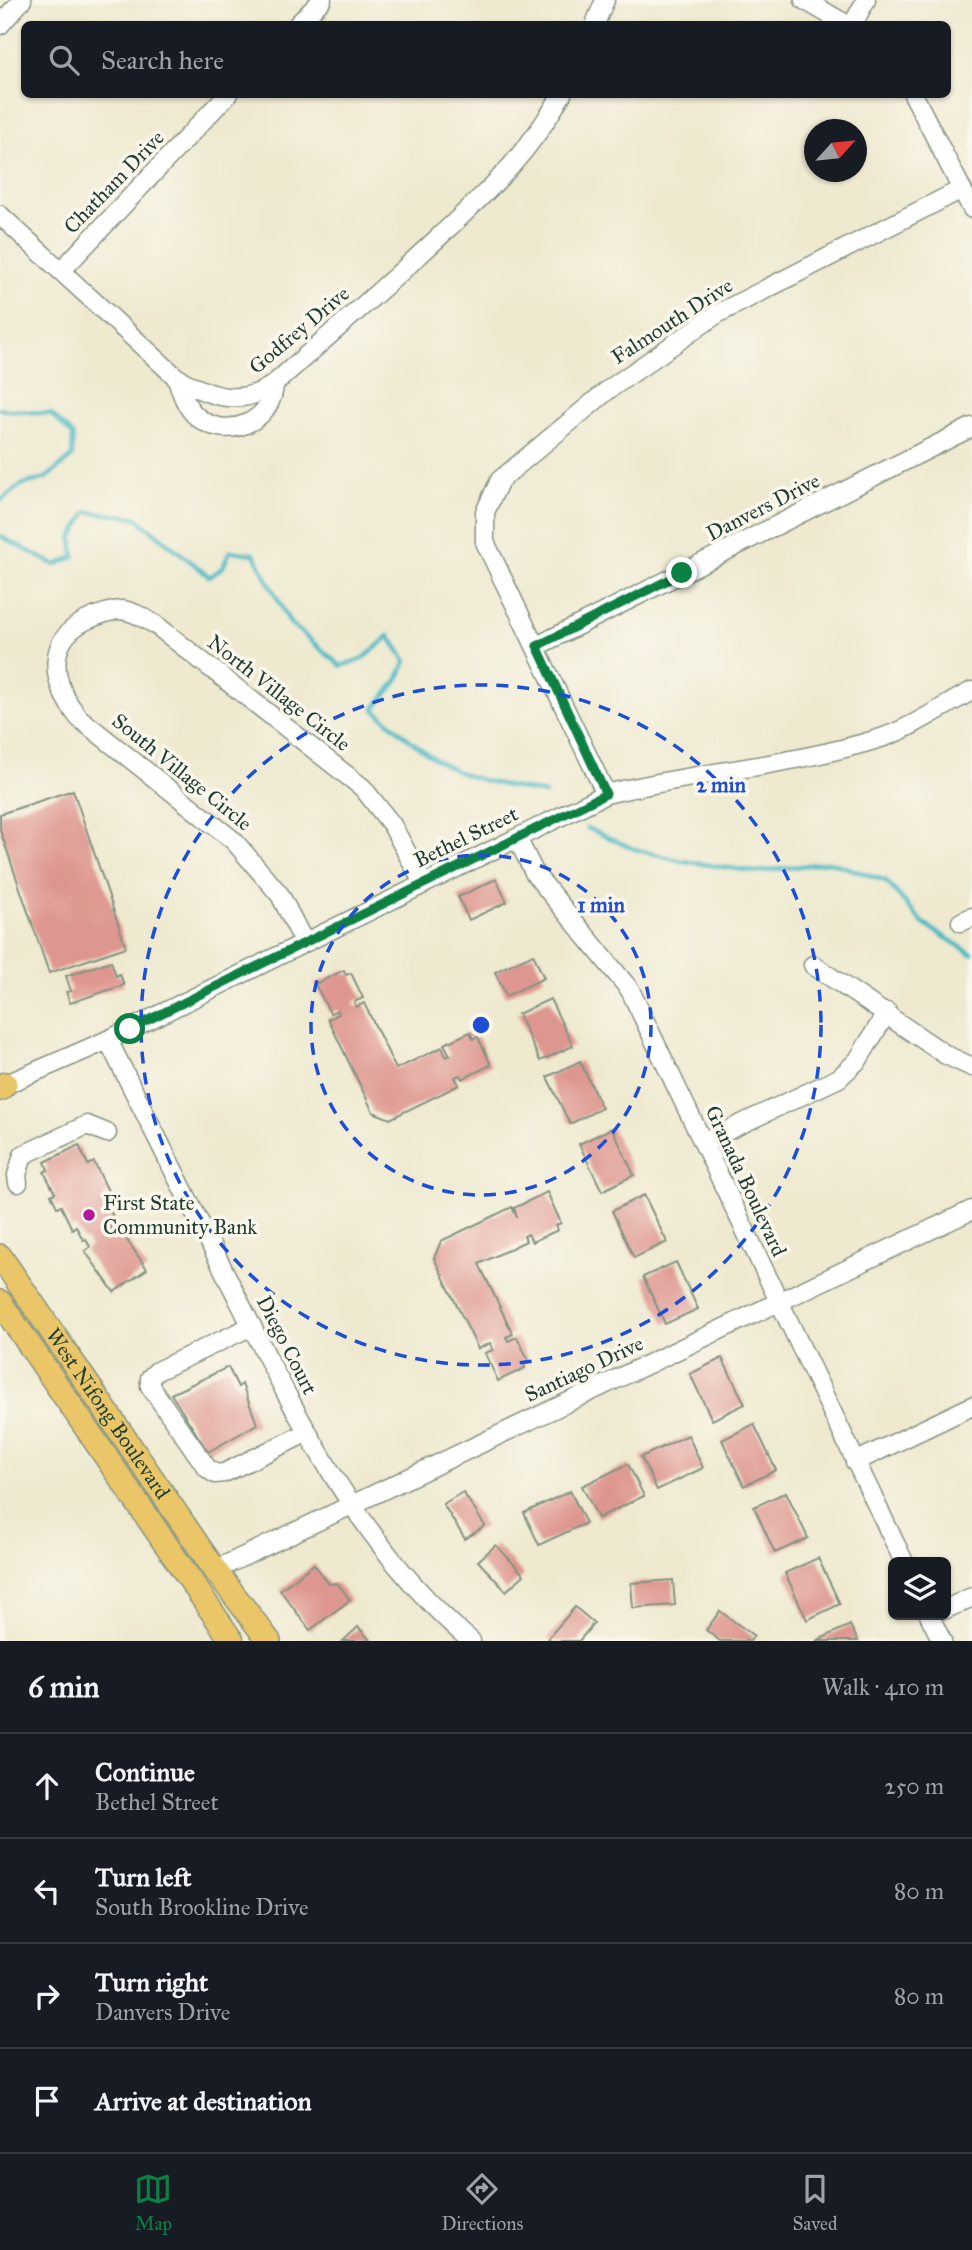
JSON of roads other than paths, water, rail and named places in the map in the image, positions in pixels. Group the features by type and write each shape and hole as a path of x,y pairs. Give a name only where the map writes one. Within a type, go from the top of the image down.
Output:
{"main road":[{"name":"West Nifong Boulevard","path":"0,1256 215,1570"},
{"name":"West Nifong Boulevard","path":"0,1302 232,1641"},
{"path":"108,1460 135,1476 199,1566 215,1570 269,1641"},
{"path":"198,1591 217,1595 251,1641"}],"street":[{"path":"0,25 22,0"},
{"path":"301,21 322,0"},
{"path":"596,21 605,0"},
{"path":"804,0 841,21"},
{"path":"855,21 866,0"},
{"name":"Chatham Drive","path":"61,271 224,98"},
{"name":"Godfrey Drive","path":"0,215 176,377 199,391 236,399 263,392 274,384 416,258 517,163 542,130 560,98"},
{"path":"915,98 972,209"},
{"name":"Falmouth Drive","path":"537,646 485,542 485,512 500,480 608,390 717,314 962,188"},
{"path":"176,377 187,407 198,418 221,428 238,427 259,417 274,399 274,384"},
{"name":"Danvers Drive","path":"537,646 972,427"},
{"name":"North Village Circle","path":"66,634 78,623 120,610 136,614 156,625 362,788 391,825 423,883"},
{"name":"South Village Circle","path":"66,634 56,666 58,685 65,701 79,718 234,841 280,895 304,942"},
{"path":"537,646 606,794"},
{"name":"Bethel Street","path":"1,1086 108,1040 606,794 670,779 818,754 883,737 972,691"},
{"name":"Granada Boulevard","path":"517,838 535,874 630,990 902,1557"},
{"path":"813,965 946,1055 972,1067"},
{"path":"703,1142 839,1078 858,1060 887,1013"},
{"name":"Diego Court","path":"108,1040 252,1326 308,1432 351,1504 392,1560 471,1641"},
{"path":"18,1183 16,1175 23,1155 87,1125 107,1133"},
{"name":"Santiago Drive","path":"215,1570 972,1210"},
{"path":"252,1326 157,1371 150,1378 150,1386 207,1468 215,1474 224,1473 308,1432"},
{"path":"855,1462 972,1406"},
{"path":"951,1607 972,1597"},
{"path":"937,1620 942,1641"}],"waterway":[{"path":"0,409 51,414 73,435 72,457 46,478 21,485 0,501"},
{"path":"0,536 55,565 74,557 72,538 87,512 135,517 210,577 223,567 230,551 254,554 290,623 341,666 364,658 389,636 406,661 397,681 374,709 406,737 453,770 545,794"},
{"path":"587,828 634,849 683,861 757,872 830,862 886,881 924,924 972,954"}],"place":[{"name":"First State Community Bank","path":"89,1215"}]}
